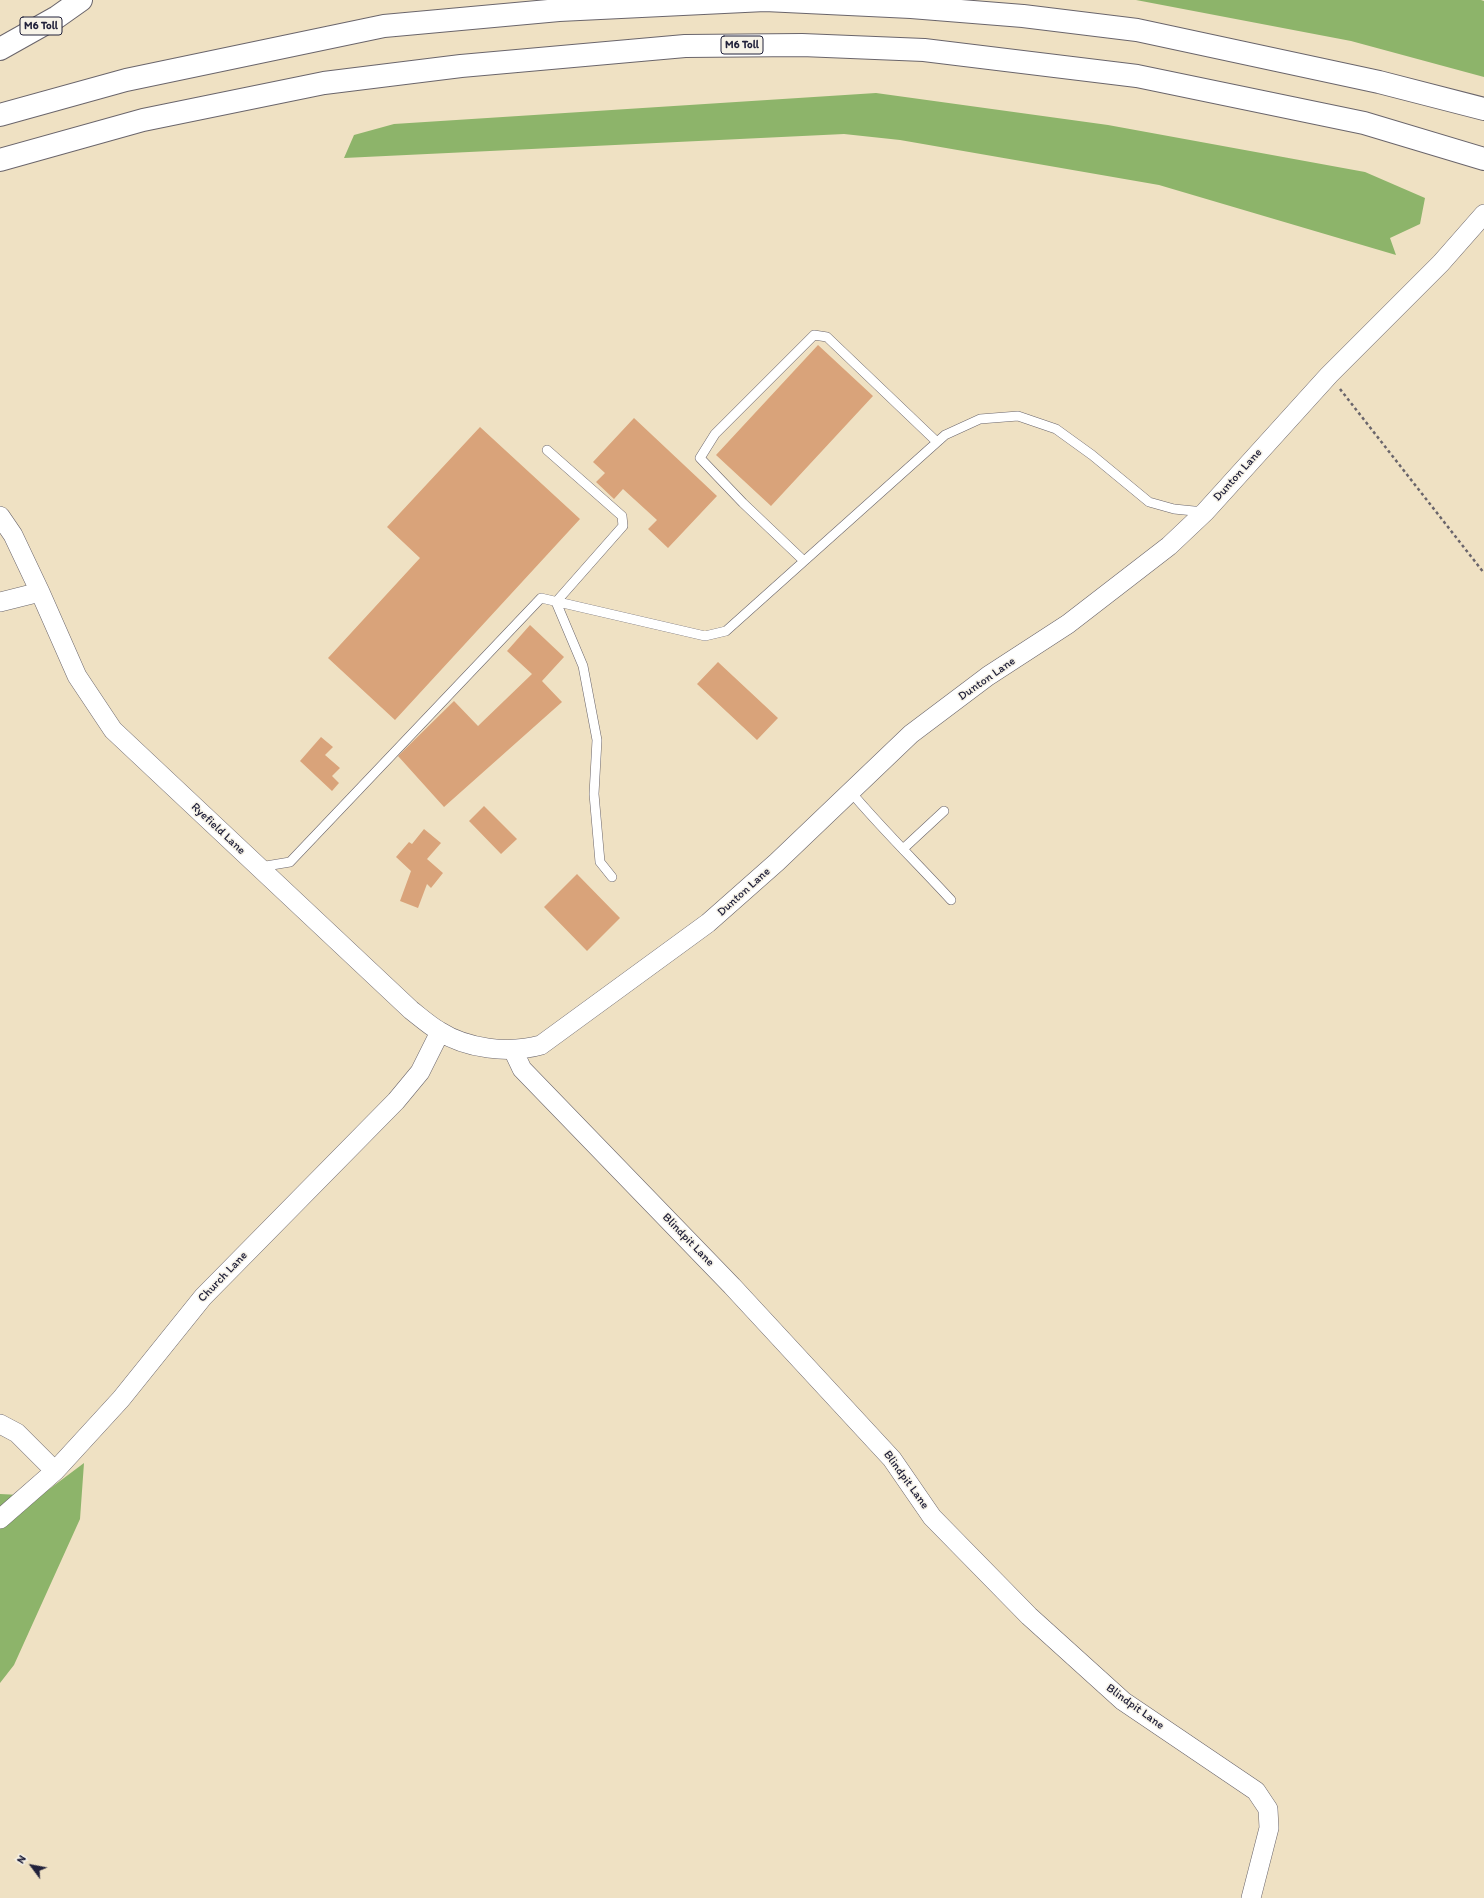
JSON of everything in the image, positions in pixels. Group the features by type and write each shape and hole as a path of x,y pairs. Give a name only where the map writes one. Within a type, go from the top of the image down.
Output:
{"highway":[{"name":"M6 Toll","path":"0,49 57,17 81,0"},
{"path":"0,115 126,80 384,26 559,10 765,0 911,7 1023,16 1137,30 1379,82 1484,109"},
{"name":"M6 Toll","path":"0,160 143,120 324,84 461,66 685,46 802,45 924,50 1137,76 1364,123 1484,158"}],"street":[{"name":"Dunton Lane","path":"440,1032 465,1043 513,1050 541,1045 708,923 777,862 911,734 988,676 1068,624 1120,586 1169,546 1205,512 1329,375 1441,263 1484,214"},
{"name":"Ryefield Lane","path":"0,516 13,535 77,676 113,730 411,1010 440,1032"},
{"path":"0,602 40,592"},
{"name":"Church Lane","path":"0,1519 55,1471 121,1399 203,1297 396,1101 420,1072 440,1032"},
{"name":"Blindpit Lane","path":"513,1050 522,1069 743,1297 892,1459 932,1517 1029,1616 1123,1701 1256,1791 1268,1809 1269,1828 1251,1898"},
{"path":"0,1424 17,1433 55,1471"}],"lane":[{"path":"804,561 743,503 700,458 715,434 814,335 827,337 937,442"},
{"path":"258,867 290,862 541,598 705,636 726,631 945,435 980,418 1018,416 1056,429 1092,455 1149,502 1174,509 1205,512"},
{"path":"546,450 622,516 623,526 556,602"},
{"path":"556,602 583,666 597,740 594,794 600,862 612,877"},
{"path":"850,792 885,832 951,900"},
{"path":"903,849 944,811"}],"path":[{"path":"1329,375 1484,573"}],"green space":[{"path":"1136,0 1481,0 1484,1 1484,77 1351,41"},
{"path":"876,93 1108,125 1365,172 1425,198 1420,224 1390,238 1396,255 1159,185 900,140 844,134 344,158 354,135 394,124"},
{"path":"84,1463 80,1519 14,1665 0,1683 0,1494 40,1496"}],"building":[{"path":"818,345 873,396 771,506 716,455"},
{"path":"634,418 717,496 668,548 648,529 657,520 623,489 614,499 596,482 605,473 593,462"},
{"path":"480,427 580,519 395,720 328,658 420,558 387,527"},
{"path":"530,625 564,657 542,681 562,702 444,807 398,756 454,701 478,726 532,674 507,651"},
{"path":"718,662 778,718 757,740 697,684"},
{"path":"321,737 333,747 325,755 340,768 332,776 339,783 332,791 300,761"},
{"path":"484,806 517,839 501,854 469,821"},
{"path":"424,829 441,843 427,859 443,873 431,888 427,884 418,908 400,901 411,871 396,857 409,842 412,844"},
{"path":"577,874 620,918 587,951 544,907"}]}
